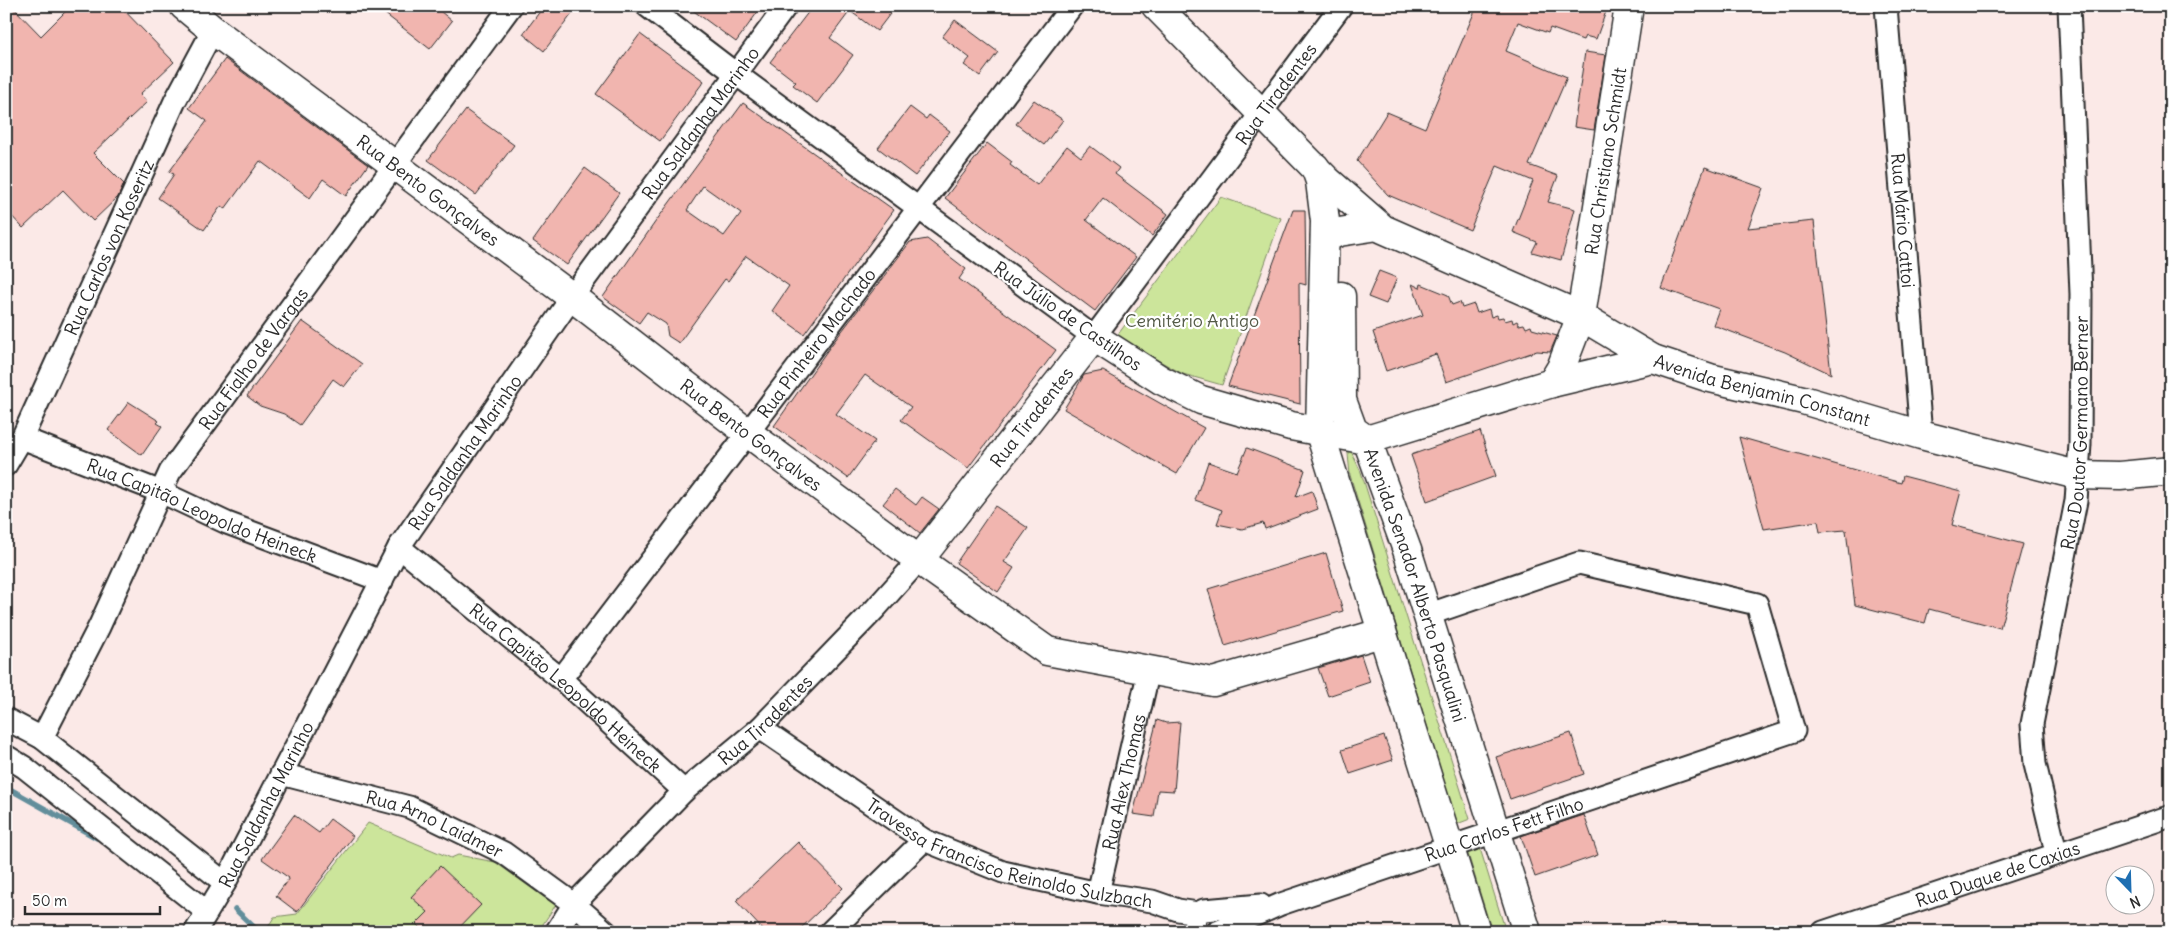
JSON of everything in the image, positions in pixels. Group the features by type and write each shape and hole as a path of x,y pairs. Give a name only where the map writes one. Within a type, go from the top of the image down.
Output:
{"main road":[{"name":"Rua Bento Gonçalves","path":"184,6 213,30 572,297 748,433 919,560 1047,651 1213,682 1381,634"},
{"name":"Avenida Benjamin Constant","path":"1156,6 1321,174 1383,230 1581,316 1653,358 1710,378 1803,400 1921,435 2078,475 2120,476 2171,471"},
{"name":"Rua Christiano Schmidt","path":"1581,316 1629,6"},
{"name":"Avenida Senador Alberto Pasqualini","path":"1321,174 1330,230 1342,400 1353,430 1367,440 1407,550 1527,932"},
{"path":"1330,230 1378,226"},
{"name":"Avenida Senador Alberto Pasqualini","path":"1330,230 1320,433 1381,634 1476,932"},
{"path":"1552,382 1561,368 1581,316"},
{"name":"Rua Júlio de Castilhos","path":"1094,337 1161,380 1201,400 1320,433 1367,440 1552,382 1653,358"},
{"name":"Rua Tiradentes","path":"919,560 1094,337"}],"street":[{"name":"Rua Fialho de Vargas","path":"42,738 99,627 170,472 511,6"},
{"name":"Rua Júlio de Castilhos","path":"647,6 736,74 1094,337"},
{"name":"Rua Saldanha Marinho","path":"195,932 225,883 399,547 572,297 786,6"},
{"name":"Rua Pinheiro Machado","path":"561,679 1072,6"},
{"name":"Rua Tiradentes","path":"1094,337 1341,6"},
{"name":"Rua Mário Cattoi","path":"1886,6 1921,435"},
{"name":"Rua Doutor Germano Berner","path":"2056,852 2035,764 2032,724 2076,501 2080,444 2081,294 2069,6"},
{"name":"Rua Carlos von Koseritz","path":"6,466 22,438 175,101 213,30"},
{"name":"Rua Capitão Leopoldo Heineck","path":"22,438 161,492 227,523 382,581"},
{"name":"Rua Capitão Leopoldo Heineck","path":"399,547 561,679 684,791"},
{"name":"Rua Tiradentes","path":"556,932 574,904 684,791 760,728 876,609 919,560"},
{"name":"Rua Carlos Fett Filho","path":"1218,931 1281,904 1794,732 1758,604 1579,563 1427,615"},
{"name":"Rua Alex Thomas","path":"1098,893 1149,670"},
{"path":"6,719 42,738 225,883"},
{"name":"Travessa Francisco Reinoldo Sulzbach","path":"760,728 924,840 1003,872 1098,893 1152,901 1196,922 1281,904"},
{"path":"6,756 24,767 207,912"},
{"name":"Rua Arno Laidmer","path":"282,774 409,807 504,853 574,904 606,932"},
{"name":"Rua Duque de Caxias","path":"1823,932 2056,852 2171,816"},
{"path":"830,932 924,840"},
{"path":"1196,922 1216,912 1220,918 1218,931"}],"green space":[{"name":"Cemitério Antigo","path":"1221,197 1281,218 1222,385 1183,374 1116,337"},
{"path":"1347,443 1361,472 1470,819 1457,824 1350,475"},
{"path":"368,823 451,858 458,855 495,862 545,898 557,903 543,924 542,932 267,932 274,917 297,914"},
{"path":"1478,842 1506,932 1492,932 1468,854"}],"building":[{"path":"6,6 12,6 41,36 71,6 120,6 174,62 140,94 147,102 93,153 124,184 118,197 93,221 63,190 23,228 6,210"},
{"path":"375,6 434,6 452,21 430,49"},
{"path":"544,6 578,6 544,51 523,34"},
{"path":"687,6 762,6 736,42"},
{"path":"813,6 896,6 877,31 850,11 830,38 853,55 817,103 793,85 796,82 770,62"},
{"path":"1477,6 1608,6 1596,39 1585,36 1583,40 1550,28 1548,33 1518,22 1506,51 1567,77 1529,165 1558,176 1548,202 1575,209 1561,260 1532,252 1537,242 1513,232 1533,181 1497,166 1470,230 1388,195 1357,161 1387,112 1425,128"},
{"path":"955,20 998,52 980,76 964,65 970,58 942,37"},
{"path":"640,34 704,81 660,141 596,94"},
{"path":"1585,52 1606,55 1594,130 1574,127"},
{"path":"225,59 368,165 346,196 323,179 310,198 260,161 225,209 221,206 204,230 158,198 174,174 169,172 207,121 189,108"},
{"path":"1034,100 1063,120 1044,145 1016,124"},
{"path":"743,103 894,210 804,334 772,311 789,286 746,256 728,281 725,279 679,343 668,336 666,324 647,312 639,323 603,297","holes":["703,186 741,213 724,236 687,210"]},
{"path":"910,107 926,119 929,115 950,131 915,176 878,148"},
{"path":"466,110 514,145 476,195 428,160"},
{"path":"987,143 1012,162 1010,165 1037,185 1067,146 1081,157 1090,146 1119,168 1115,174 1168,214 1152,236 1103,198 1086,220 1136,257 1095,311 945,198"},
{"path":"1705,167 1763,188 1748,228 1814,221 1831,374 1785,352 1713,325 1719,309 1661,288"},
{"path":"585,168 619,193 567,265 533,241"},
{"path":"1293,210 1305,210 1306,285 1299,283 1300,404 1228,386"},
{"path":"927,239 966,269 959,279 1056,350 968,468 901,420 911,407 865,375 836,414 875,441 848,478 774,426 829,348 910,242"},
{"path":"1379,271 1397,278 1386,304 1368,297"},
{"path":"1412,284 1420,288 1421,284 1448,295 1452,305 1460,302 1462,308 1474,304 1477,313 1489,309 1491,317 1497,315 1498,318 1503,317 1505,321 1512,319 1513,323 1517,321 1519,325 1524,324 1526,328 1531,326 1532,329 1557,336 1550,352 1537,351 1446,382 1436,354 1386,371 1373,332 1423,315"},
{"path":"302,321 362,364 344,387 333,379 300,425 284,414 260,406 247,396"},
{"path":"1103,371 1204,428 1177,474 1064,409 1084,375"},
{"path":"129,402 159,421 157,423 162,426 142,455 108,430"},
{"path":"1480,431 1496,476 1427,501 1411,455"},
{"path":"1739,437 1901,483 1903,476 1961,491 1952,525 2023,544 2000,628 1929,609 1925,623 1855,605 1846,530 1820,532 1818,521 1764,529"},
{"path":"1247,448 1305,470 1296,497 1312,491 1318,509 1265,529 1263,523 1242,529 1217,524 1222,510 1195,500 1208,462 1237,472"},
{"path":"895,489 916,505 922,497 939,509 920,533 883,504"},
{"path":"995,506 1028,528 1004,562 1014,568 998,592 956,563"},
{"path":"1326,553 1343,611 1225,646 1208,589"},
{"path":"1361,655 1370,682 1328,696 1318,668"},
{"path":"1157,720 1166,723 1180,722 1174,791 1158,790 1154,817 1133,814"},
{"path":"1571,733 1584,774 1510,799 1496,757"},
{"path":"1384,736 1393,760 1350,774 1342,750"},
{"path":"294,815 319,833 330,819 353,836 297,912 276,896 289,878 262,859"},
{"path":"1584,815 1598,855 1535,877 1521,836"},
{"path":"798,842 843,888 797,932 765,932 736,901"},
{"path":"440,866 481,905 455,932 424,932 416,924 428,912 411,897"}],"waterway":[{"path":"6,787 97,838"},
{"path":"235,909 259,932"}]}
